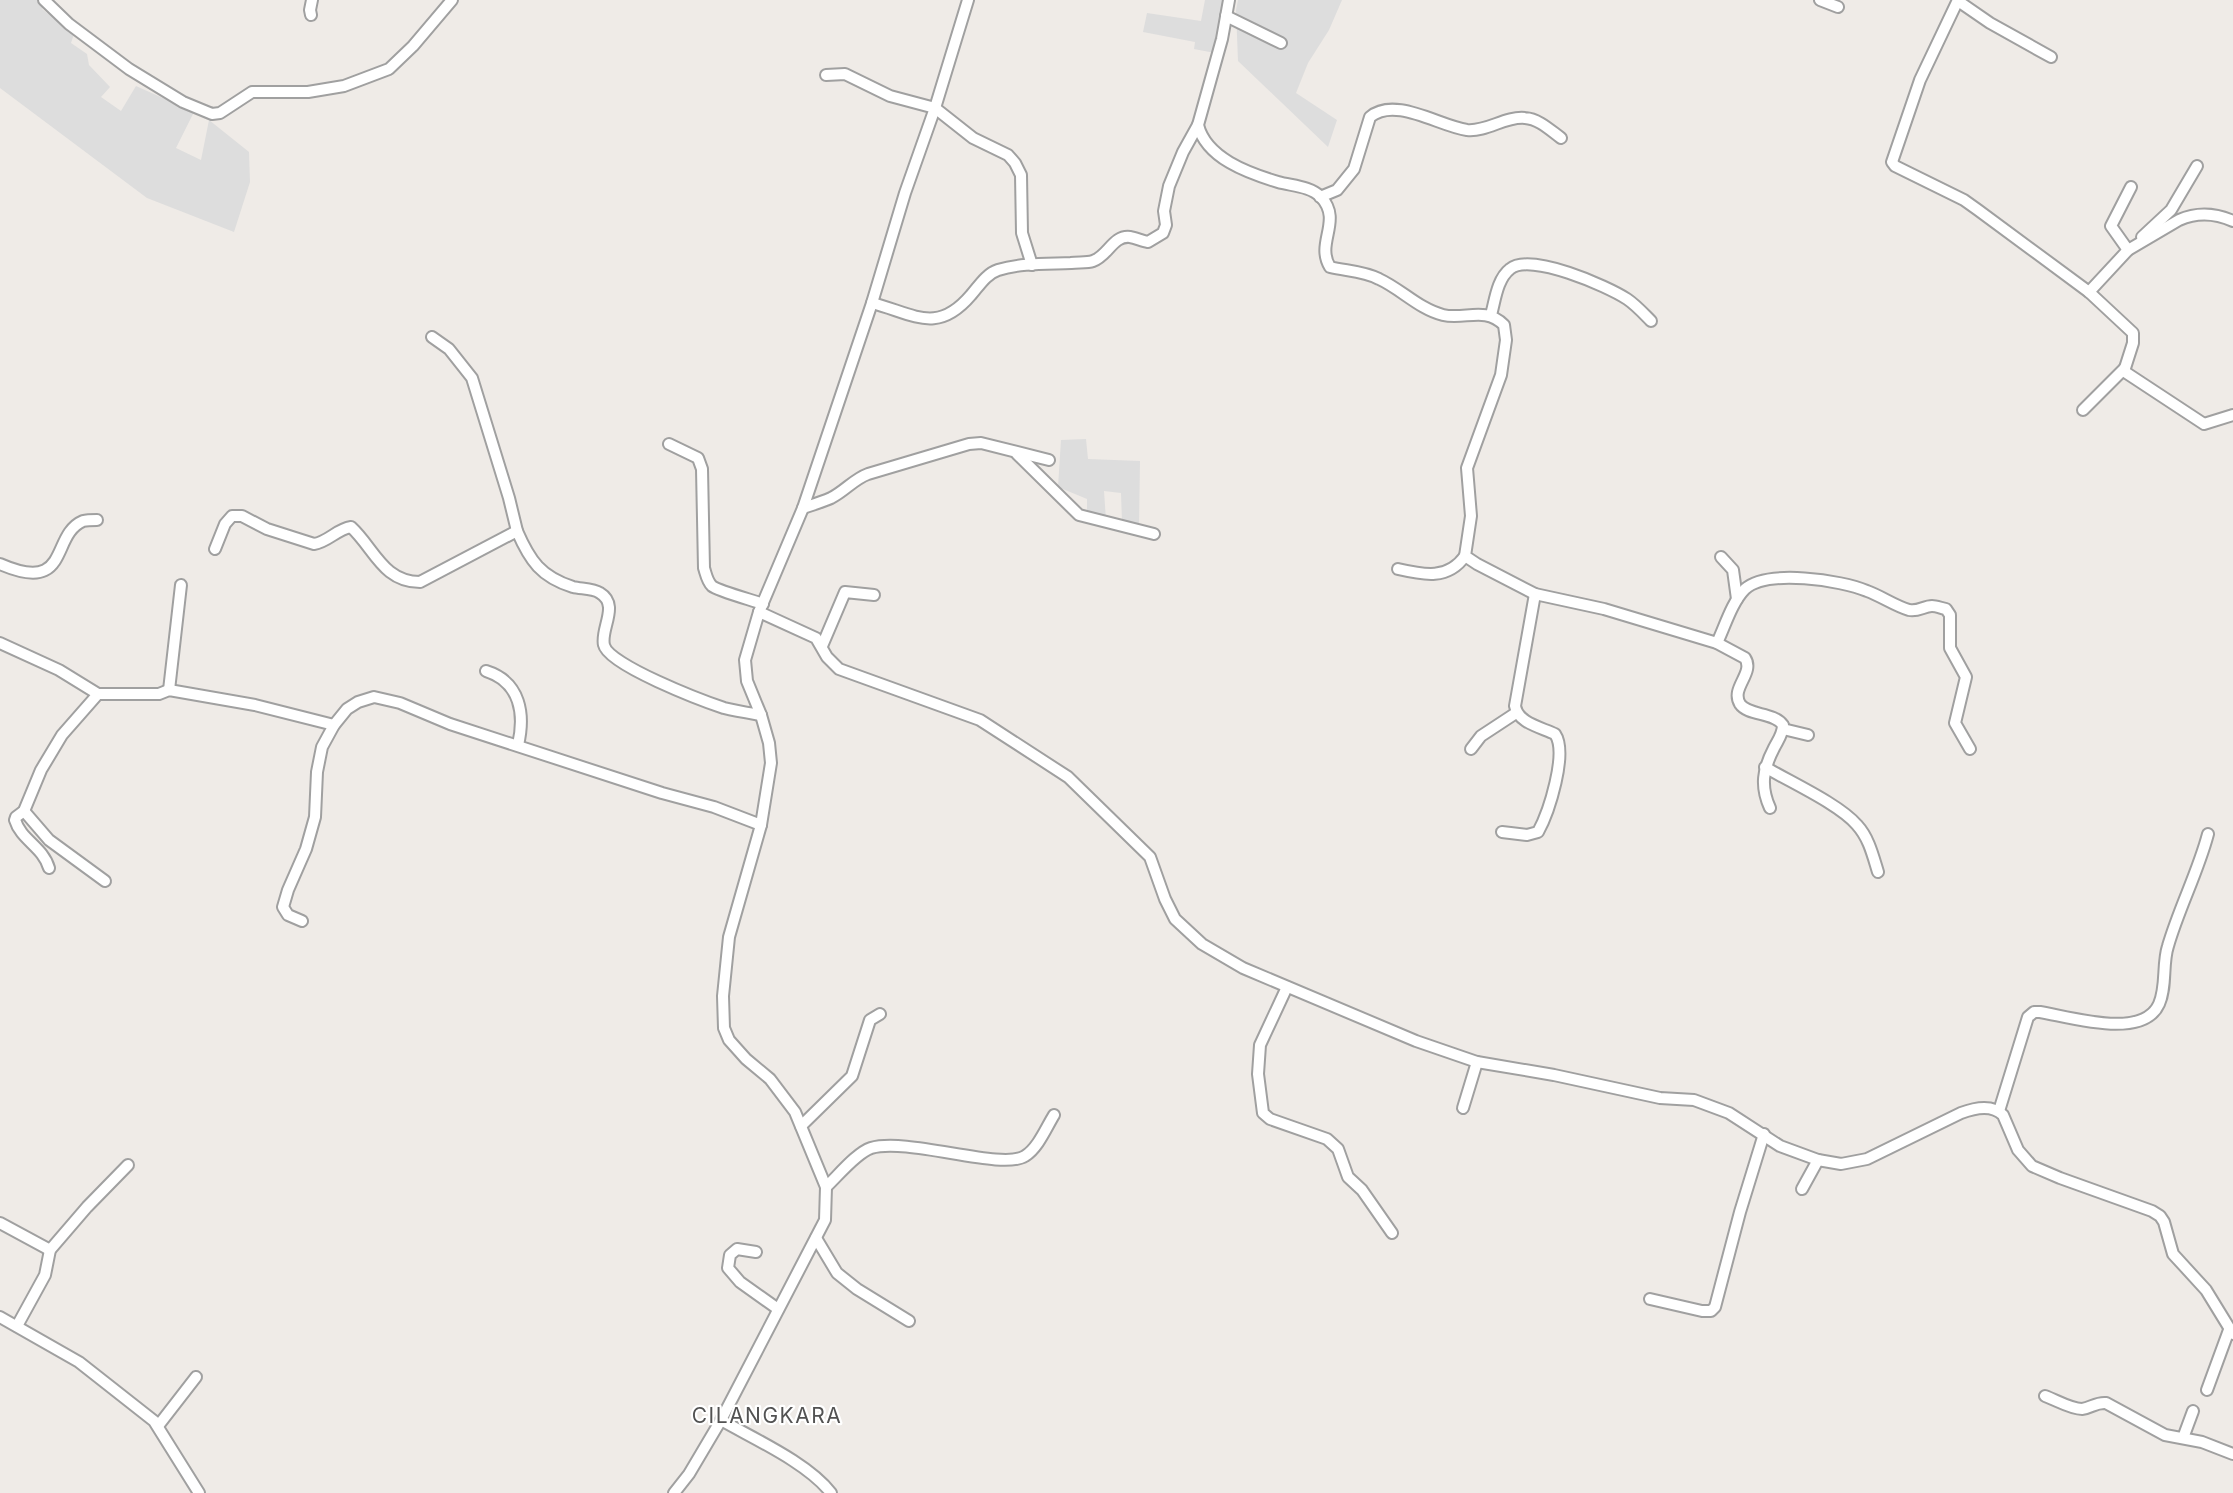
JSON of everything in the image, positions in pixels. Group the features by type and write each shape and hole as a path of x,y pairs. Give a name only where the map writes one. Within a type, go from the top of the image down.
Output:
{"street":[{"path":"44,0 69,24 129,69 183,102 212,114 220,113 252,92 308,92 344,86 388,69 413,46 452,0"},
{"path":"311,15 312,0"},
{"path":"674,1493 689,1474 721,1420 825,1220 826,1187 795,1112 770,1079 746,1059 729,1040 724,1028 723,996 729,937 761,825 771,763 769,743 745,671 747,651 761,608 803,508 872,303 968,0"},
{"path":"872,303 921,318 941,318 952,313 964,303 989,275 998,270 1031,262 1093,261 1102,257 1119,240 1130,237 1148,242 1163,233 1166,225 1164,211 1168,186 1198,125 1222,39 1229,0"},
{"path":"1820,0 1838,7"},
{"path":"2051,57 1990,23 1958,1 1920,80 1892,162 1964,200 2089,292 2133,333 2133,343 2125,368 2083,410"},
{"path":"1226,16 1281,43"},
{"path":"826,75 845,74 890,96 935,108 973,138 1002,151 1015,163 1021,175 1020,215 1031,262"},
{"path":"1320,197 1337,190 1349,177 1354,169 1370,117 1376,112 1386,110 1419,114 1434,121 1468,130 1483,129 1524,118 1540,123 1561,138"},
{"path":"1198,125 1201,134 1219,155 1246,171 1306,189 1320,197 1330,211 1331,223 1325,254 1330,267 1378,278 1432,312 1446,316 1473,313 1491,315 1504,325 1505,356 1496,392 1470,454 1467,468 1471,516 1465,556 1457,567 1443,572 1424,575 1398,569"},
{"path":"2089,292 2171,210 2197,166"},
{"path":"2131,187 2111,226 2131,248"},
{"path":"2131,248 2187,217 2204,214 2233,221"},
{"path":"1491,315 1502,279 1513,266 1521,264 1544,266 1602,286 1629,300 1651,321"},
{"path":"432,337 449,349 472,378 517,531 532,560 542,573 573,587 600,592 606,600 609,610 604,645 607,652 620,662 645,675 726,708 761,715"},
{"path":"2125,368 2125,372 2204,424 2233,415"},
{"path":"669,444 698,458 702,469 705,526 704,568 707,580 712,586 761,608 813,636 822,646 827,657 839,669 980,720 1056,767 1150,858 1175,919 1202,944 1243,969 1416,1041 1477,1062 1660,1098 1694,1100 1729,1113 1780,1146 1818,1160 1841,1164 1868,1159 1960,1113 1972,1109 1990,1108 1999,1111 2003,1115 2018,1150 2036,1168 2160,1216 2173,1254 2206,1290 2231,1332 2208,1390"},
{"path":"803,508 831,498 868,474 969,444 981,444 1048,460"},
{"path":"1017,454 1079,515 1154,534"},
{"path":"215,549 225,524 232,516 242,516 267,529 314,544 322,543 344,528 351,527 370,552 395,576 407,582 420,582 517,531"},
{"path":"0,564 32,572 48,569 59,556 73,528 83,521 97,520"},
{"path":"1465,556 1535,594 1604,609 1716,642 1745,658 1748,669 1738,690 1740,704 1745,708 1777,719 1781,722 1783,729 1765,767 1763,788 1770,808"},
{"path":"1720,557 1733,570 1737,600"},
{"path":"1716,642 1745,589 1755,583 1770,579 1802,579 1852,586 1908,609 1920,610 1931,606 1946,609 1950,615 1950,648 1966,677 1955,723 1970,749"},
{"path":"169,690 181,585"},
{"path":"822,646 845,592 874,595"},
{"path":"1502,832 1527,835 1538,832 1548,809 1558,763 1559,744 1555,734 1522,720 1516,713 1515,706 1535,594"},
{"path":"0,643 59,670 98,694 159,694 169,690 255,705 334,725"},
{"path":"486,671 506,682 520,701 522,724 518,745"},
{"path":"49,868 41,851 16,824 16,817 24,812 41,770 62,735 98,694"},
{"path":"302,921 288,915 284,907 288,890 306,849 315,818 317,772 322,747 334,725 347,709 358,702 374,697 400,703 450,724 652,790 714,807 761,825"},
{"path":"1471,749 1481,736 1516,713"},
{"path":"1783,729 1808,735"},
{"path":"1765,767 1844,813 1858,826 1867,840 1878,872"},
{"path":"24,812 49,840 105,881"},
{"path":"1999,1111 2028,1017 2031,1014 2040,1012 2121,1023 2140,1021 2153,1013 2159,1004 2163,986 2166,949 2203,853 2208,834"},
{"path":"1287,987 1260,1045 1258,1067 1263,1113 1270,1119 1327,1139 1334,1144 1341,1154 1348,1177 1362,1190 1392,1233"},
{"path":"801,1126 852,1076 870,1020 880,1014"},
{"path":"1463,1108 1477,1062"},
{"path":"826,1187 864,1152 872,1148 899,1146 992,1159 1023,1158 1030,1153 1054,1115"},
{"path":"1650,1299 1702,1311 1711,1311 1715,1307 1740,1212 1764,1134"},
{"path":"1802,1189 1818,1160"},
{"path":"17,1326 45,1275 50,1250 87,1207 128,1165"},
{"path":"0,1223 50,1250"},
{"path":"816,1238 837,1273 857,1289 909,1321"},
{"path":"756,1252 737,1250 730,1255 728,1268 740,1282 778,1309"},
{"path":"0,1317 79,1362 158,1426 199,1493"},
{"path":"158,1426 196,1377"},
{"path":"2045,1396 2078,1409 2088,1408 2096,1403 2106,1403 2165,1435 2202,1442 2233,1454"},
{"path":"2182,1438 2193,1411"},
{"path":"721,1420 802,1467 822,1482 831,1493"}],"shaded area":[{"path":"0,0 37,0 44,6 42,9 74,34 71,43 87,54 89,65 110,87 101,97 121,111 136,86 194,112 176,148 201,160 209,120 249,152 250,182 234,232 147,198 0,88"},
{"path":"1205,0 1223,0 1215,53 1194,49 1195,42 1143,32 1147,13 1201,21"},
{"path":"1238,0 1342,0 1329,30 1308,63 1296,93 1337,120 1328,147 1238,61 1236,10"},
{"path":"1086,439 1088,459 1140,461 1139,526 1122,522 1121,493 1104,491 1106,520 1087,516 1087,499 1058,487 1061,440"}],"district":[{"name":"CILANGKARA","path":"767,1415"}]}
